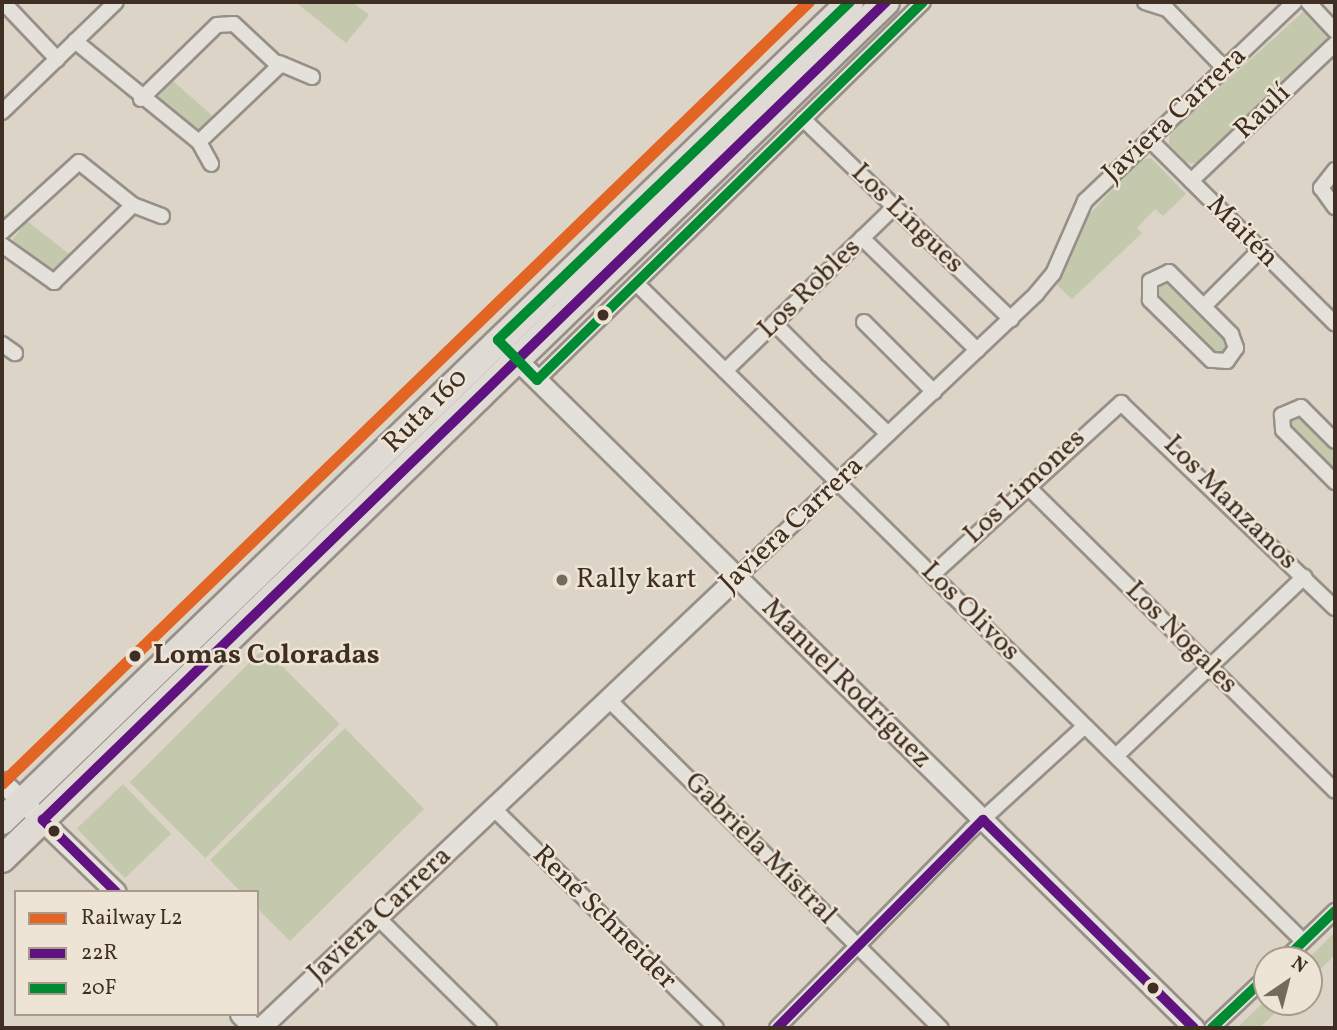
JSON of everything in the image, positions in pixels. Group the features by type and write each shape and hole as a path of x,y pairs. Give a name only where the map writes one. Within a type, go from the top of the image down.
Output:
{"highway":[{"name":"Ruta 160","path":"2,821 850,2"},
{"name":"Ruta 160","path":"2,859 886,2"}],"street":[{"path":"3,2 57,59"},
{"path":"537,380 923,2"},
{"path":"1145,2 1168,5 1224,68"},
{"name":"Javiera Carrera","path":"260,1028 1011,318 1053,274 1085,201 1295,2"},
{"path":"1308,2 1335,31"},
{"path":"2,112 110,4"},
{"path":"141,99 225,21 279,63 312,77"},
{"path":"75,41 141,99 200,142 211,164"},
{"name":"Raulí","path":"1191,181 1335,44"},
{"path":"200,142 279,63"},
{"name":"Los Lingues","path":"803,119 1011,318"},
{"name":"Maitén","path":"1149,139 1335,324"},
{"path":"2,232 79,162 133,205 162,216"},
{"path":"1335,172 1321,188 1335,207"},
{"path":"2,245 54,282 133,205"},
{"name":"Los Robles","path":"725,371 894,207"},
{"path":"862,238 977,350"},
{"path":"1204,306 1260,250"},
{"path":"1169,272 1204,306 1234,338 1235,352 1223,363 1211,360 1150,300 1148,284 1169,272"},
{"name":"Los Olivos","path":"636,283 1303,941"},
{"path":"864,322 934,391"},
{"path":"774,323 888,435"},
{"name":"Manuel Rodríguez","path":"498,340 1194,1028"},
{"path":"2,344 15,353"},
{"name":"Los Limones","path":"932,575 1121,403"},
{"name":"Los Manzanos","path":"1121,403 1335,608"},
{"path":"1335,441 1301,407 1282,415 1283,430 1335,482"},
{"name":"Los Nogales","path":"1027,486 1335,791"},
{"path":"1116,756 1304,578"},
{"name":"Gabriela Mistral","path":"608,699 942,1028"},
{"path":"777,1028 983,820 1085,726"},
{"path":"2,782 114,890"},
{"name":"René Schneider","path":"493,808 716,1028"},
{"path":"1298,946 1335,911"},
{"path":"377,917 489,1028"},
{"path":"1212,1028 1253,989"}],"green space":[{"path":"352,2 369,15 346,43 298,4"},
{"path":"1305,10 1327,32 1326,42 1197,164 1186,162 1169,144 1170,133"},
{"path":"172,80 216,119 199,136 155,102"},
{"path":"1151,158 1186,194 1163,216 1155,209 1137,228 1142,233 1072,299 1057,285 1081,223 1141,160"},
{"path":"27,221 73,257 57,276 12,241"},
{"path":"1165,279 1231,342 1228,355 1212,353 1156,296 1156,286"},
{"path":"1300,413 1335,448 1335,476 1288,426 1288,417"},
{"path":"264,648 340,724 205,858 130,782"},
{"path":"345,728 424,809 290,941 259,910 259,890 239,890 210,860"},
{"path":"123,784 171,834 125,878 77,828"},
{"path":"1335,932 1335,955 1323,967 1323,946"},
{"path":"1253,1013 1253,1016 1272,1016 1259,1028 1237,1028"}],"rail line":[{"name":"L2","path":"2,784 809,2"}],"transit line":[{"name":"20F","path":"850,2 498,340 537,380 923,2"},
{"name":"22R","path":"114,890 43,820 886,2"},
{"name":"22R","path":"777,1028 983,820 1194,1028"},
{"name":"20F","path":"1299,946 1335,911"},
{"name":"20F","path":"1212,1028 1253,989"}],"place":[{"name":"Rally kart","path":"562,580"},
{"name":"Lomas Coloradas","path":"135,656"}]}
